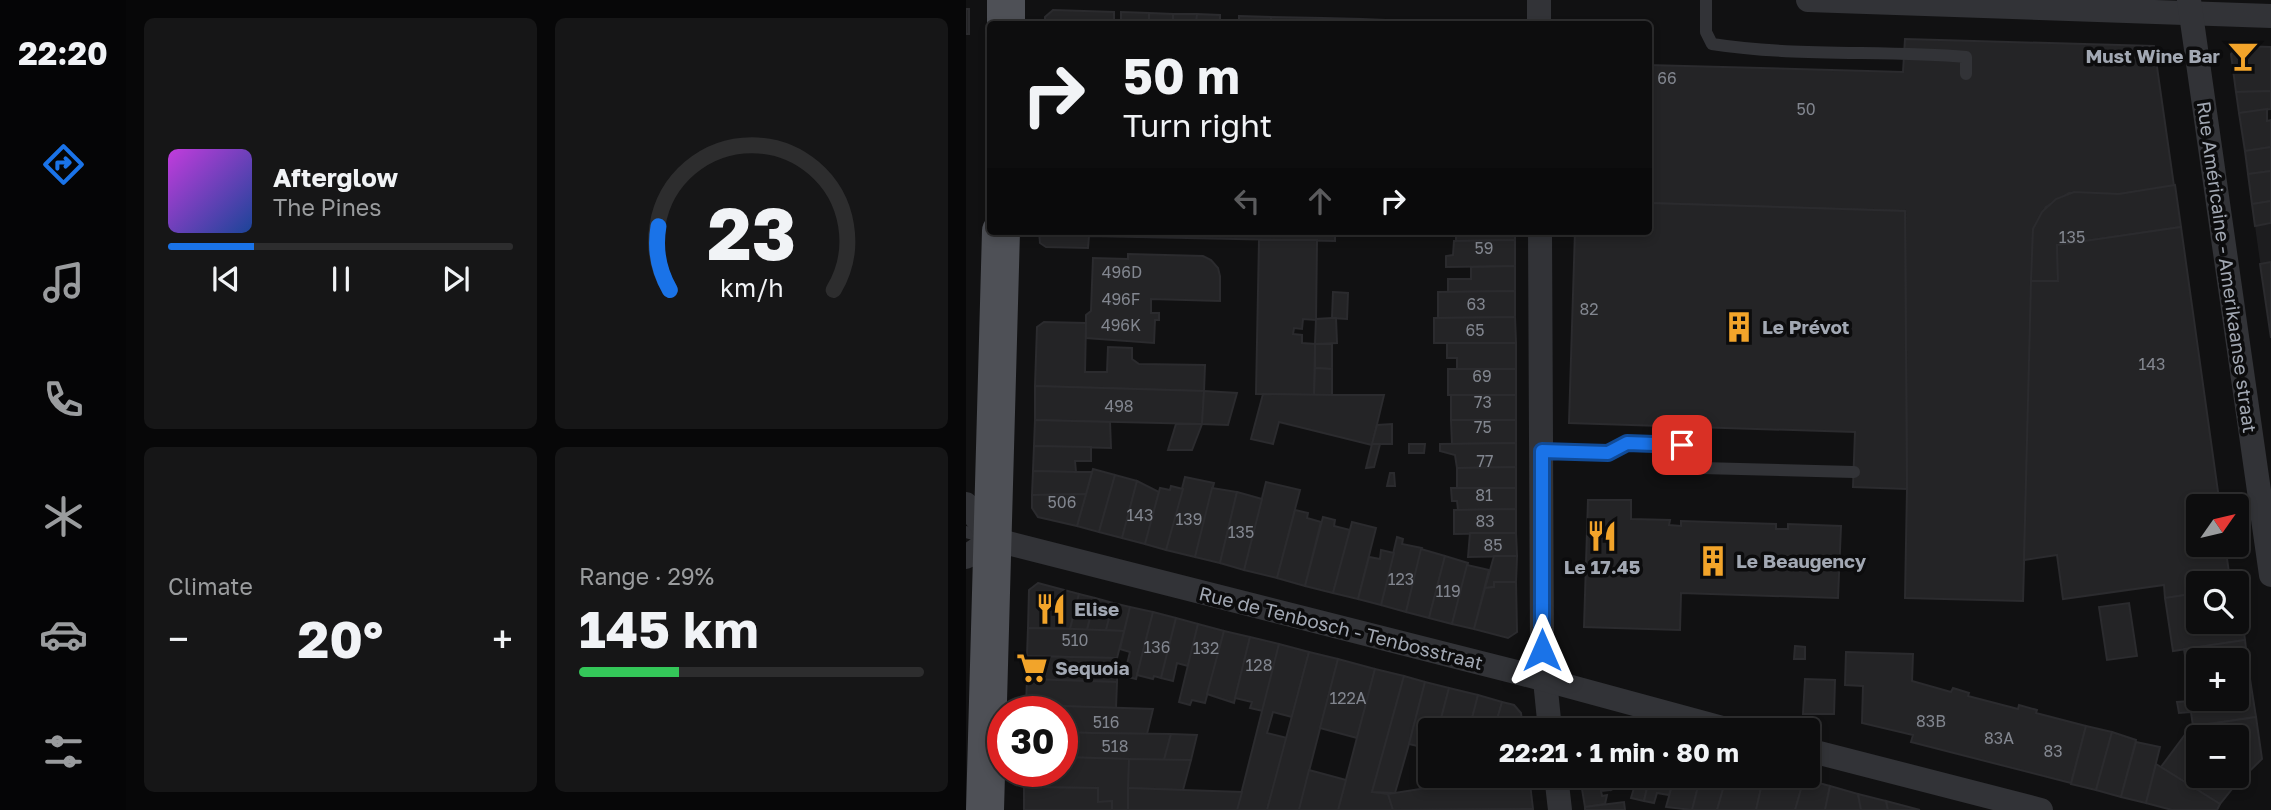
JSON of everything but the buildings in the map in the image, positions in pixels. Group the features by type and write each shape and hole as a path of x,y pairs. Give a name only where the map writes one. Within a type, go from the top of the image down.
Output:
{"main road":[{"path":"1006,0 1006,21"},
{"path":"979,806 975,543 1001,235"}],"street":[{"path":"1539,0 1539,21"},
{"path":"1808,0 2190,7 2271,16"},
{"name":"Rue Américaine - Amerikaanse straat","path":"2190,7 2271,575"},
{"path":"1540,235 1542,650 1549,718"},
{"path":"966,504 975,543"},
{"name":"Rue de Tenbosch - Tenbosstraat","path":"975,543 1545,680 1686,718"},
{"path":"1820,753 2041,810"},
{"path":"1557,788 1560,810"}],"lane":[{"path":"1706,0 1706,32 1712,44 1748,50 1904,52 1966,57 1966,74"},
{"path":"1542,451 1608,453 1627,443 1682,445 1701,468 1854,472"}],"shaded area":[{"path":"2271,224 2271,339 2255,226"}],"place":[{"name":"Must Wine Bar","path":"2243,56"},
{"name":"Le Prévot","path":"1739,327"},
{"name":"Le 17.45","path":"1602,536"},
{"name":"Le Beaugency","path":"1713,561"},
{"name":"Elise","path":"1051,609"},
{"name":"Sequoia","path":"1032,668"}],"route":[{"path":"1542,650 1542,451 1608,453 1627,443 1682,445"}]}
